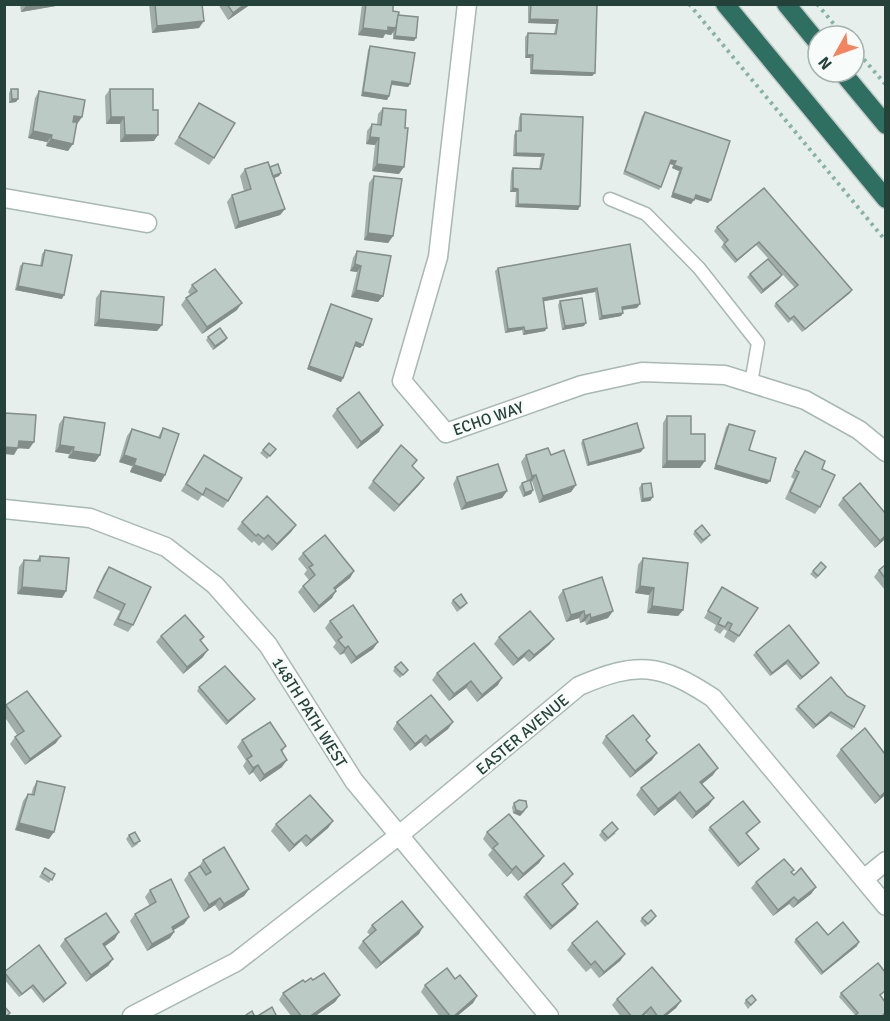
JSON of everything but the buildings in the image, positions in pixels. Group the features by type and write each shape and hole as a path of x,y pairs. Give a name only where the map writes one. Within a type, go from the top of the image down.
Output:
{"highway":[{"path":"724,4 885,199"},
{"path":"786,4 806,28"},
{"path":"852,84 885,125"}],"street":[{"name":"ECHO WAY","path":"467,4 438,257 402,381 446,433 582,385 642,372 726,375 805,400 860,430 885,452"},
{"path":"4,198 147,223"},
{"name":"148TH PATH WEST","path":"4,509 90,518 166,547 215,585 268,645 354,781 549,1017"},
{"name":"EASTER AVENUE","path":"132,1017 236,962 398,836 579,686 612,672 646,668 682,677 713,698 864,879"},
{"path":"885,861 864,879 885,906"}],"lane":[{"path":"610,199 646,214 699,268 758,343 751,383"}],"path":[{"path":"689,4 885,241"},
{"path":"817,4 834,24"},
{"path":"866,62 885,85"}]}
